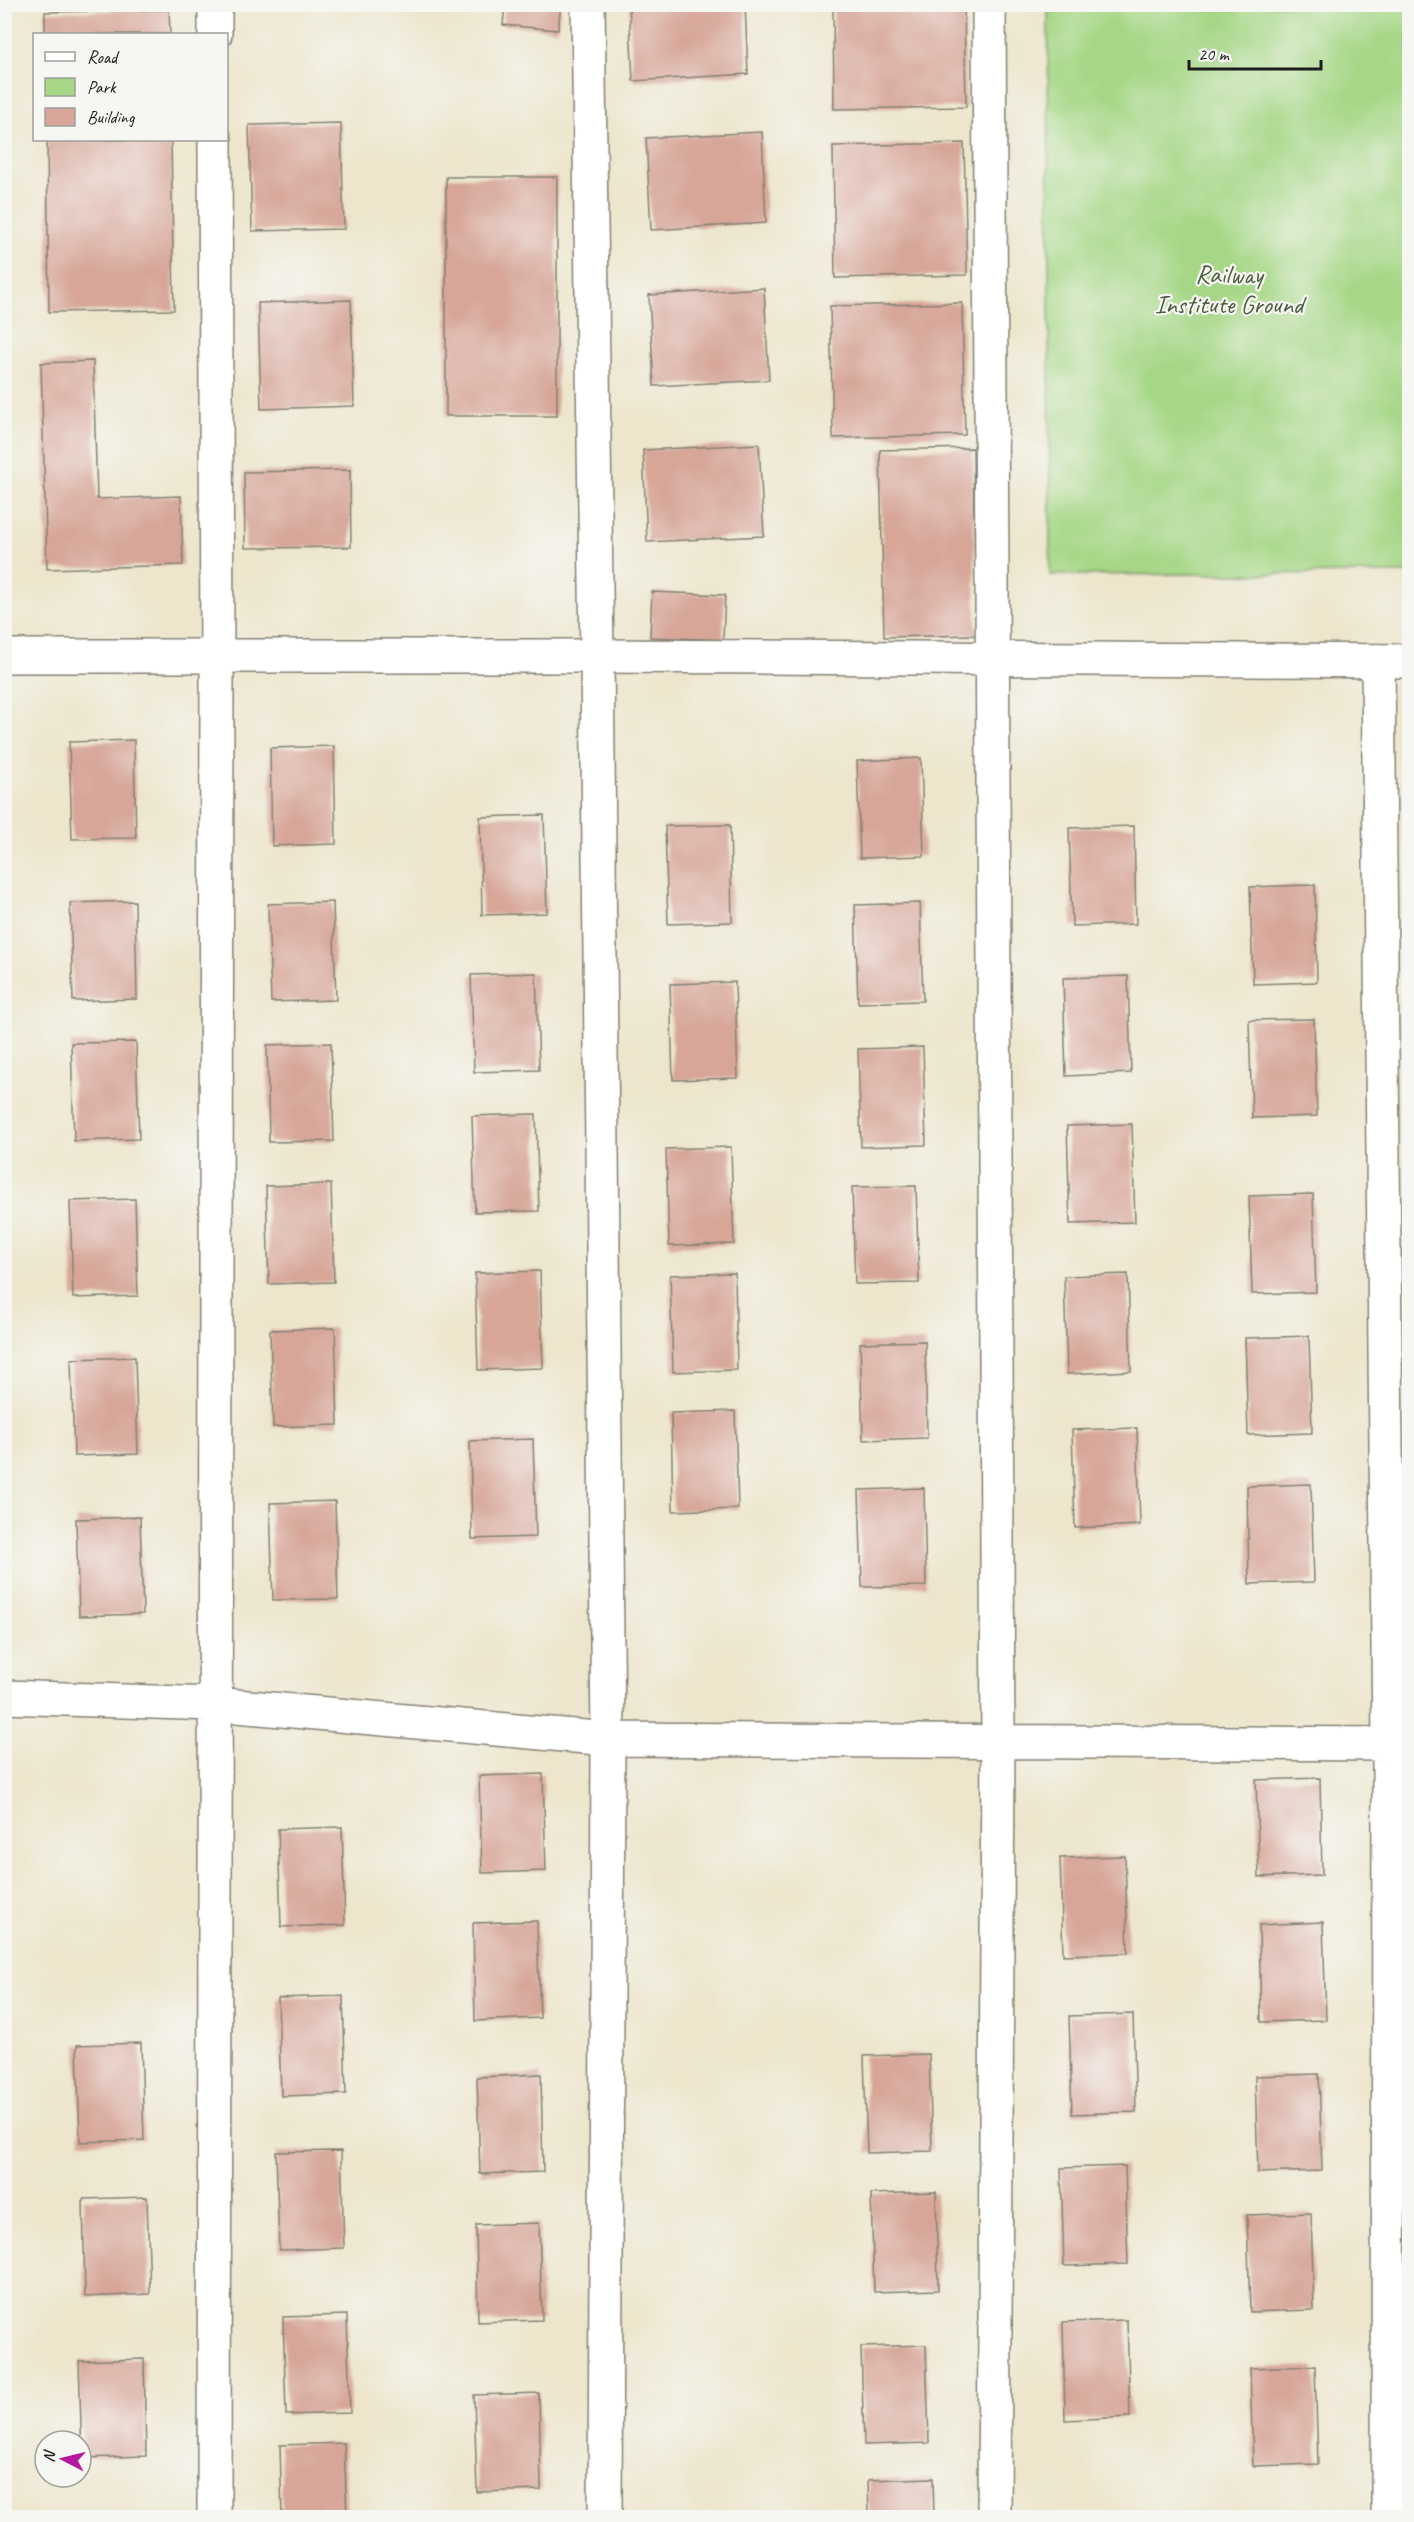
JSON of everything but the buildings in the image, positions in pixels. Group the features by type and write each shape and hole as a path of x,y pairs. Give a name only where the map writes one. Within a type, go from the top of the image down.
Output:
{"street":[{"path":"214,4 215,33"},
{"path":"588,4 608,1739 605,2517"},
{"path":"989,4 998,1741 993,2517"},
{"path":"214,2517 217,655 215,141"},
{"path":"4,656 992,657 1394,661 1388,2517"},
{"path":"4,1696 214,1704 608,1739 1389,1744"}],"green space":[{"name":"Railway Institute Ground","path":"1048,5 1409,5 1409,573 1050,575"}]}
